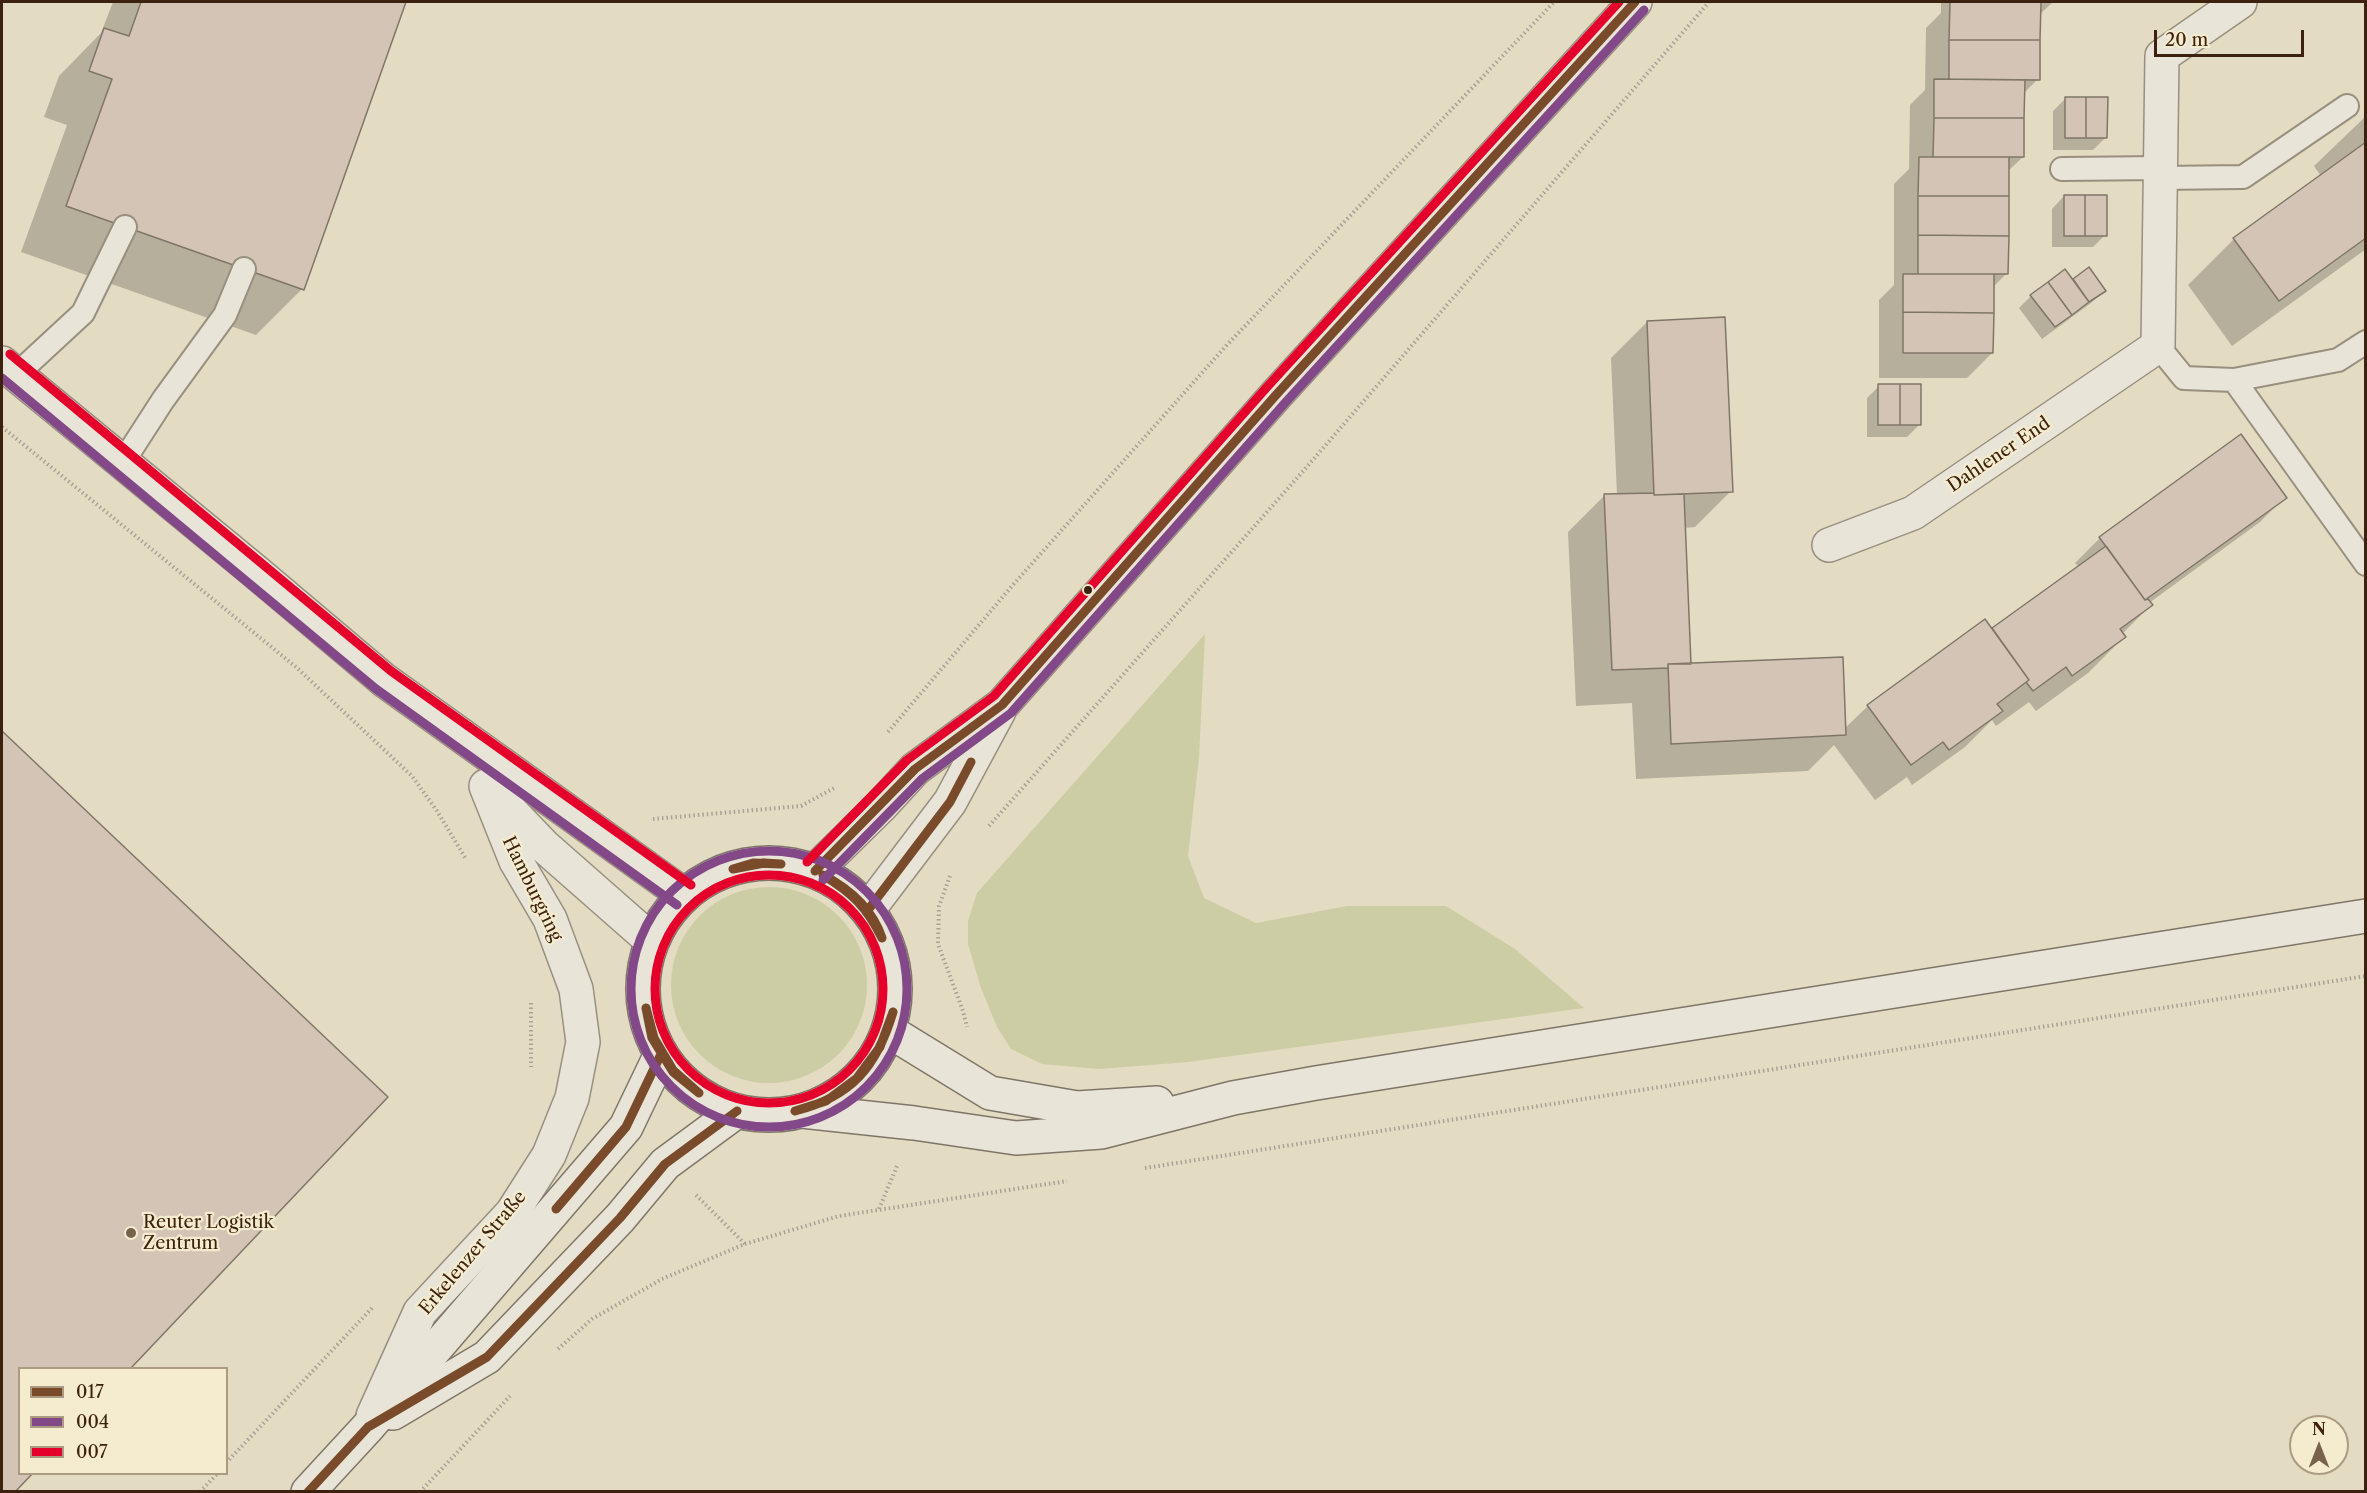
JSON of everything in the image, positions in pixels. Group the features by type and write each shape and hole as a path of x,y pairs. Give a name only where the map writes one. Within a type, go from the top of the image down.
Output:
{"street":[{"path":"815,871 915,769 1002,705 1276,395 1635,2"},
{"path":"2158,346 2162,56 2240,2"},
{"name":"Dahlener End","path":"1829,545 1913,513 2158,346"},
{"path":"9,369 384,680 684,895"},
{"path":"384,680 544,846 652,941"},
{"path":"868,910 950,802 1002,705"},
{"name":"Hamburgring","path":"486,786 516,861 550,919 576,989 583,1042 572,1098"},
{"path":"802,1111 840,1094 870,1067 889,1031 896,989 889,946 868,910 844,886 815,871 781,863 746,864 713,876 684,895 665,916 652,941 643,979 646,1018 661,1054 681,1080 707,1099 737,1111 770,1115 802,1111 914,1123 1016,1138 1101,1132 1233,1098 1316,1083 2366,916"},
{"path":"889,1031 990,1093 1077,1108 1233,1098"},
{"path":"368,1427 627,1127 661,1054"},
{"name":"Erkelenzer Straße","path":"308,1491 368,1427 420,1312 512,1213 549,1155 572,1098"},
{"path":"368,1427 487,1357 620,1218 665,1164 737,1111"}],"lane":[{"path":"2062,169 2243,177 2348,106"},
{"path":"9,369 83,313 125,227"},
{"path":"123,462 163,400 225,315 244,269"},
{"path":"2158,346 2184,378 2234,380 2338,360 2366,342"},
{"path":"2234,380 2366,564"}],"path":[{"path":"886,736 1012,586 1225,347 1554,2"},
{"path":"985,831 1305,469 1708,2"},
{"path":"2,427 296,667 412,776 437,811 472,868"},
{"path":"613,844 631,821 801,806 839,785"},
{"path":"1144,1168 2366,976"},
{"path":"531,1002 531,1075"},
{"path":"550,1356 592,1320 662,1279 745,1244 839,1216 1074,1180"},
{"path":"420,1491 517,1388"},
{"path":"200,1491 215,1475"}],"green space":[{"path":"1205,634 1199,757 1188,856 1204,898 1256,923 1347,906 1446,906 1515,949 1584,1008 1188,1062 1099,1069 1042,1064 1011,1049 997,1027 981,988 968,944 968,921 977,893"},
{"path":"769,887 788,889 806,895 823,904 838,916 850,931 859,948 865,966 867,985 865,1004 859,1022 850,1039 838,1054 823,1066 806,1075 788,1081 769,1083 750,1081 732,1075 715,1066 700,1054 688,1039 679,1022 673,1004 671,985 673,966 679,948 688,931 700,916 715,904 732,895 750,889"}],"building":[{"path":"141,2 406,2 304,290 66,206 112,79 89,71 104,28 129,36"},
{"path":"1950,2 2041,2 2040,40 1949,40"},
{"path":"1949,40 2040,40 2040,80 1949,79"},
{"path":"1934,79 2025,80 2024,118 1934,118"},
{"path":"2065,97 2086,97 2086,138 2065,138"},
{"path":"2086,97 2108,97 2107,138 2086,138"},
{"path":"1934,118 2024,118 2024,157 1933,157"},
{"path":"2366,142 2366,238 2279,301 2233,238"},
{"path":"1919,157 2009,157 2009,196 1918,196"},
{"path":"2064,195 2085,195 2085,236 2064,236"},
{"path":"2085,195 2107,195 2107,236 2085,236"},
{"path":"1918,196 2009,196 2009,236 1918,235"},
{"path":"1918,235 2009,236 2008,274 1918,274"},
{"path":"2089,267 2106,291 2089,302 2073,279"},
{"path":"2065,269 2089,302 2072,315 2048,282"},
{"path":"1903,274 1994,274 1994,313 1903,312"},
{"path":"2048,282 2072,315 2055,327 2030,295"},
{"path":"1903,312 1994,313 1993,353 1903,353"},
{"path":"1725,317 1733,492 1654,495 1647,321"},
{"path":"1878,384 1900,384 1900,425 1878,425"},
{"path":"1900,384 1921,384 1921,425 1900,425"},
{"path":"2241,434 2287,498 2145,600 2099,537"},
{"path":"1654,493 1654,495 1684,494 1691,664 1668,664 1668,668 1612,670 1604,494"},
{"path":"2106,546 2145,600 2148,599 2153,605 2120,629 2126,637 2072,676 2066,667 2033,691 2026,682 2029,680 1992,628"},
{"path":"1985,619 2029,680 1997,704 2003,711 1949,750 1943,742 1911,765 1867,705"},
{"path":"1843,657 1846,735 1671,744 1668,664"},
{"name":"Reuter Logistik Zentrum","path":"2,731 388,1097 132,1367 18,1367 18,1475 31,1475 15,1492 2,1492"}],"transit line":[{"name":"007","path":"807,862 907,760 994,696 1267,387 1619,2"},
{"name":"017","path":"815,871 915,769 1002,705 1276,395 1635,2"},
{"name":"004","path":"823,880 923,778 1011,713 1285,403 1644,10"},
{"name":"007","path":"10,354 391,671 691,885"},
{"name":"004","path":"2,378 376,689 677,905"},
{"name":"017","path":"868,910 950,802 971,762"},
{"name":"004","path":"769,851 809,857 834,867 846,874 866,892 884,912 891,924 901,949 907,989 901,1029 891,1054 884,1066 866,1086 846,1104 834,1111 809,1121 769,1127 729,1121 704,1111 692,1104 672,1086 654,1066 647,1054 637,1029 631,989 637,949 647,924 654,912 672,892 692,874 704,867 729,857 769,851"},
{"name":"017","path":"733,869 753,863 781,864"},
{"name":"017","path":"733,869 764,863 781,864"},
{"name":"007","path":"769,875 791,877 813,884 832,894 857,917 869,935 878,956 883,989 881,1011 874,1033 864,1052 841,1077 823,1089 802,1098 769,1103 747,1101 725,1094 706,1084 681,1061 669,1043 660,1022 655,989 657,967 664,945 674,926 697,901 715,889 736,880 769,875"},
{"name":"017","path":"823,875 859,900 872,917 882,938"},
{"name":"017","path":"823,875 843,888 858,902 882,938"},
{"name":"017","path":"646,1008 654,1038 673,1070 699,1093"},
{"name":"017","path":"646,1008 652,1038 673,1072 699,1093"},
{"name":"017","path":"795,1111 826,1101 857,1078 880,1047 893,1012"},
{"name":"017","path":"795,1111 832,1097 847,1088 859,1076 879,1048 893,1012"},
{"name":"017","path":"556,1209 626,1127 661,1054"},
{"name":"017","path":"308,1492 368,1427 487,1357 620,1218 665,1164 737,1111"}],"place":[{"name":"Reuter Logistik Zentrum","path":"131,1233"}]}
